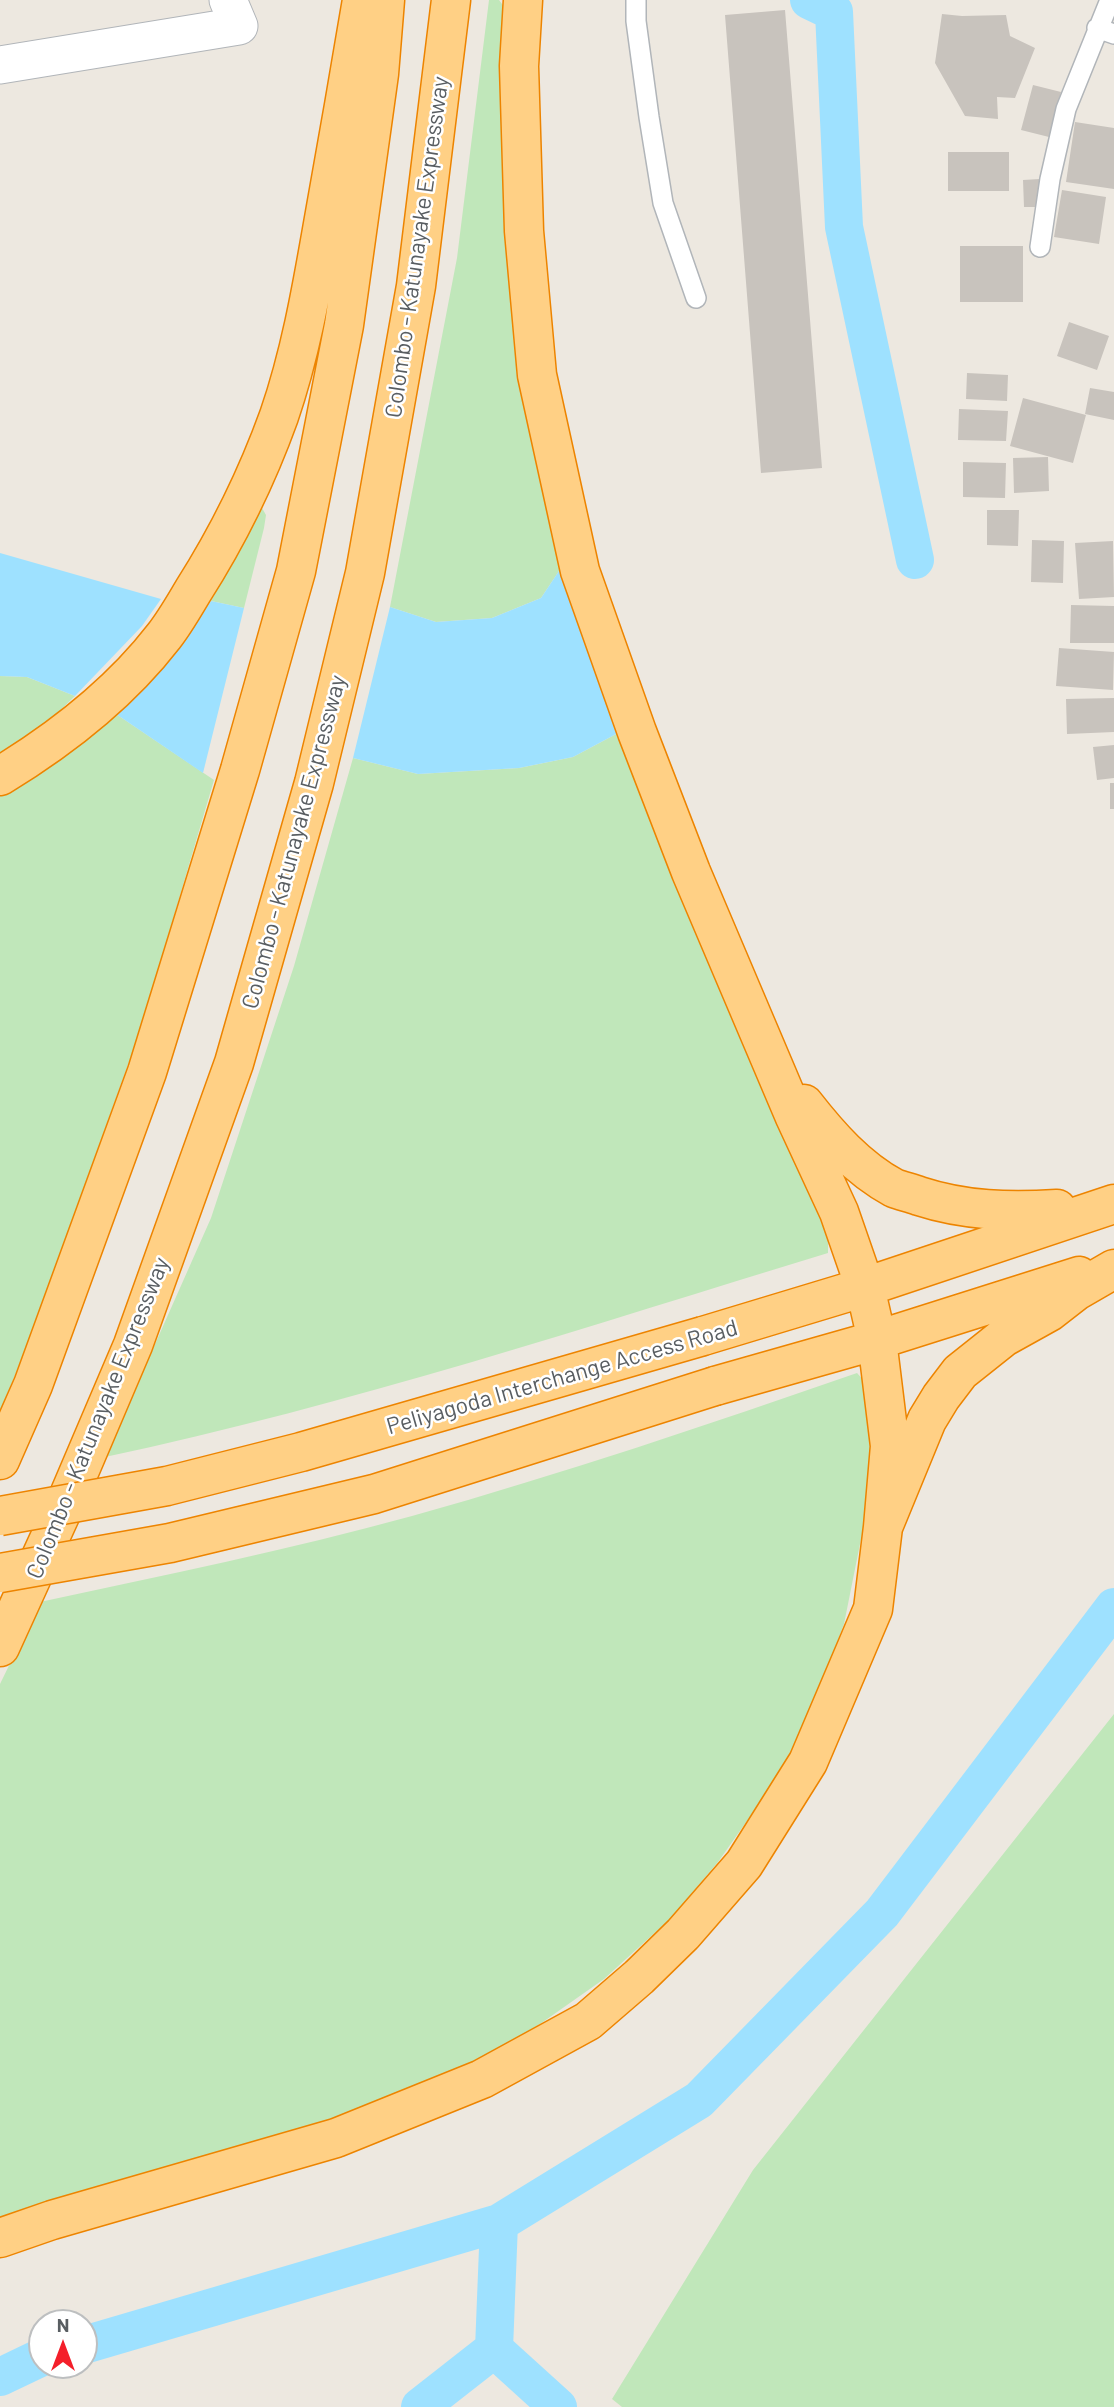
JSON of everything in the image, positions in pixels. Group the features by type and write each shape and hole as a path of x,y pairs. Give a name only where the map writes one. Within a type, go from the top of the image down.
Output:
{"highway":[{"path":"0,776 67,731 131,674 165,635 219,550 252,483 279,415 308,310 362,0"},
{"path":"0,1460 33,1385 147,1072 240,770 296,571 344,325 379,74 385,0"},
{"name":"Colombo - Katunayake Expressway","path":"0,1647 133,1345 234,1063 314,783 365,573 416,286 451,0"},
{"path":"0,2238 52,2220 337,2138 482,2079 588,2021 639,1978 683,1934 744,1864 808,1762 873,1609 890,1447 877,1340 865,1287 839,1212 691,872 637,732 580,571 537,375 524,231 519,66 523,0"},
{"path":"759,1032 795,1092 830,1137 859,1163 895,1188 946,1205 1007,1212 1111,1205"},
{"name":"Peliyagoda Interchange Access Road","path":"0,1516 167,1486 301,1452 865,1287 1111,1205"},
{"path":"0,1573 170,1544 374,1494 715,1386 877,1340 1114,1267"},
{"path":"883,1527 928,1420 960,1372 1004,1337 1049,1312 1114,1267"}],"street":[{"path":"0,65 239,26 228,0"}],"lane":[{"path":"636,0 636,21 663,203 696,298"},
{"path":"1040,247 1050,179 1066,109 1105,31 1110,0"}],"green space":[{"path":"489,0 499,0 508,12 533,445 561,568 541,598 492,618 436,622 390,607 457,258"},
{"path":"262,508 266,515 264,528 244,608 211,601"},
{"path":"0,676 27,677 75,696 43,727 0,757"},
{"path":"116,714 214,780 140,1031 30,1338 0,1412 0,794"},
{"path":"618,733 828,1234 828,1253 378,1389 105,1457 211,1218 294,966 353,758 418,774 519,768 573,757"},
{"path":"857,1373 868,1385 873,1479 844,1624 802,1734 761,1801 718,1862 671,1918 604,1979 540,2024 483,2058 311,2129 0,2219 0,1684 40,1602 273,1551 412,1516 636,1448"},
{"path":"1114,1714 1114,2407 622,2407 612,2399 753,2170"}],"water":[{"path":"0,553 161,599 142,626 75,696 27,677 0,676"},
{"path":"561,568 618,733 573,757 519,768 418,774 353,758 390,607 436,622 492,618 541,598"},
{"path":"211,601 244,608 203,773 116,714 166,660"}],"building":[{"path":"785,10 822,468 761,473 725,15"},
{"path":"942,14 1006,15 1010,36 1035,48 1015,98 997,97 998,119 965,116 935,63"},
{"path":"1033,85 1061,92 1049,137 1021,130"},
{"path":"1075,122 1114,128 1114,189 1066,182"},
{"path":"948,152 1009,152 1009,191 948,191"},
{"path":"1040,179 1042,207 1024,207 1023,180"},
{"path":"1062,190 1106,197 1099,244 1054,237"},
{"path":"960,246 1023,246 1023,302 960,302"},
{"path":"1069,322 1109,336 1097,370 1057,356"},
{"path":"967,373 1008,375 1007,401 966,399"},
{"path":"1090,388 1114,392 1114,420 1085,414"},
{"path":"1023,398 1086,415 1073,463 1010,446"},
{"path":"959,409 1008,411 1006,441 958,440"},
{"path":"1048,457 1049,491 1014,493 1013,458"},
{"path":"963,462 1006,463 1005,498 963,497"},
{"path":"987,510 1019,510 1018,546 987,545"},
{"path":"1032,540 1064,541 1063,583 1031,582"},
{"path":"1113,541 1114,597 1079,599 1075,543"},
{"path":"1071,605 1114,606 1114,643 1070,643"},
{"path":"1059,648 1114,652 1113,690 1056,686"},
{"path":"1114,698 1114,732 1067,734 1066,699"},
{"path":"1114,745 1114,778 1097,780 1093,747"},
{"path":"1110,783 1114,783 1114,809 1110,809"}],"waterway":[{"path":"809,0 834,12 844,227 915,560"},
{"path":"558,2407 494,2349 499,2223 699,2100 882,1913 1114,1607"},
{"path":"98,2341 499,2223"},
{"path":"420,2407 494,2349"},
{"path":"0,2377 28,2364"}]}
